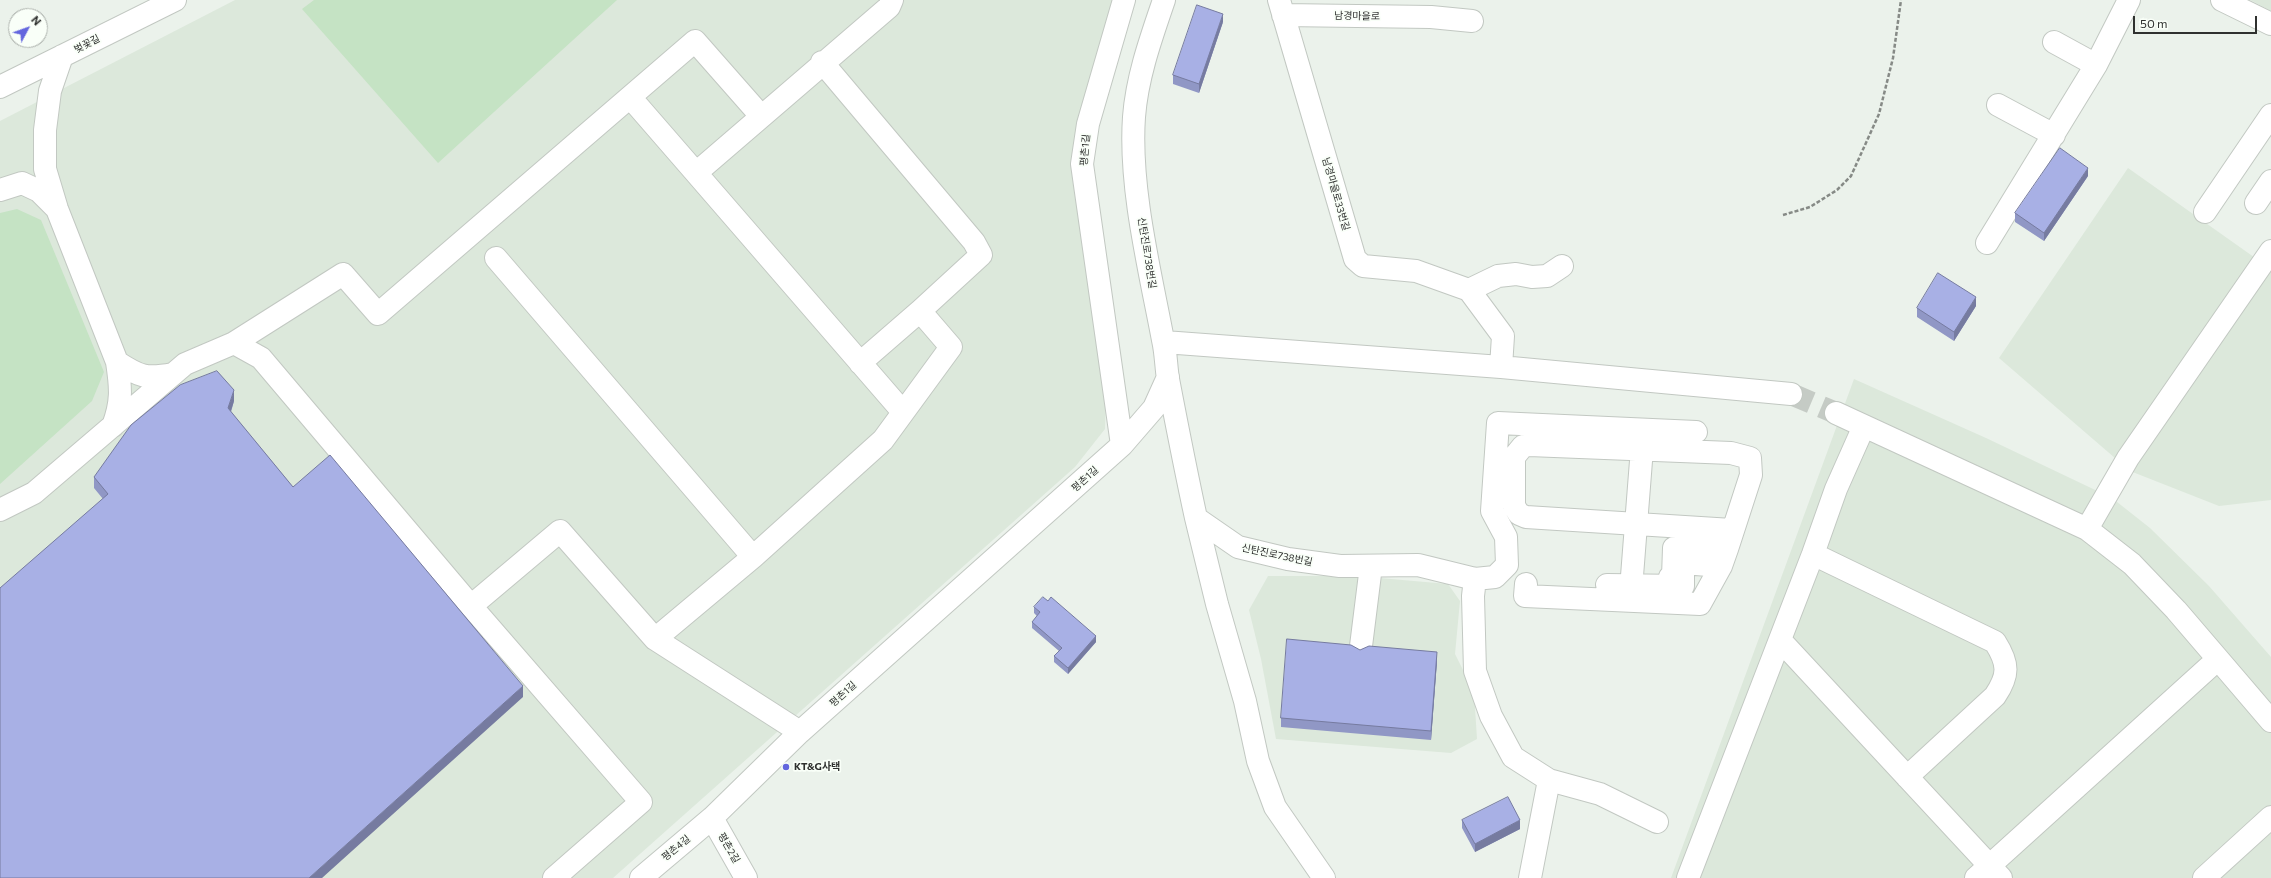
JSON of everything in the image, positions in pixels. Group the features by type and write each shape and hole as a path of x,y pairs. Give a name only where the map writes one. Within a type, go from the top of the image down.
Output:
{"street":[{"name":"벚꽃길","path":"0,87 175,0"},
{"path":"696,173 822,62 888,7 892,0"},
{"name":"평촌1길","path":"712,818 800,732 1122,445 1082,164 1090,117 1124,0"},
{"name":"신탄진로738번길","path":"1164,0 1144,65 1134,116 1134,169 1146,246 1164,342 1168,377 1183,459 1196,518 1238,547 1302,561 1340,566 1418,565 1475,580"},
{"path":"1987,243 2096,65 2129,0"},
{"path":"2235,3 2271,24"},
{"name":"남경마을로","path":"1281,7 1431,8 1472,22"},
{"name":"남경마을로33번길","path":"1281,7 1355,259 1363,266 1416,271 1469,290"},
{"path":"0,510 34,493 185,364 234,343 343,274 378,314 696,41 762,116"},
{"path":"2054,42 2096,65"},
{"path":"62,56 50,91 45,130 45,168 57,208 116,362 121,389 120,409 113,426"},
{"path":"822,62 974,242 981,255 860,363"},
{"path":"630,97 903,412"},
{"path":"1998,105 2054,135"},
{"path":"2205,212 2271,116"},
{"path":"2256,203 2271,181"},
{"path":"0,190 22,183 39,191 57,208"},
{"path":"2087,529 2128,458 2271,251"},
{"path":"496,258 753,557"},
{"path":"1501,367 1503,336 1469,290 1498,276 1516,274 1532,277 1547,276 1562,266"},
{"path":"655,639 753,557 883,440 951,347 920,311"},
{"path":"1164,342 1501,367 1791,394"},
{"path":"234,343 261,358 471,606 641,802 554,878"},
{"path":"116,362 136,375 154,377 173,374"},
{"path":"1122,445 1154,408 1168,377"},
{"path":"1836,413 2087,529 2132,564 2176,610 2271,721"},
{"path":"1657,822 1600,794 1549,780 1513,757 1491,716 1475,671 1473,596 1475,580 1495,577 1507,565 1506,537 1492,510 1498,424 1696,432"},
{"path":"1688,878 1814,554 1836,489 1864,426"},
{"path":"1526,584 1525,596 1700,604 1727,549 1751,475 1750,458 1731,453 1529,444 1523,446 1514,457 1514,506 1519,514 1535,518 1636,524 1727,549"},
{"path":"1632,581 1642,448"},
{"path":"1196,518 1217,604 1245,702 1258,761 1275,807 1324,878"},
{"path":"471,606 560,531 655,639 800,732"},
{"path":"1502,570 1526,584 1632,581 1683,586 1683,563 1727,549"},
{"path":"1814,554 1995,642 2005,658 2006,680 1995,696 1907,777"},
{"path":"1361,646 1371,566"},
{"path":"1780,640 1907,777 1989,874 2218,659"},
{"path":"1530,878 1549,780"},
{"path":"2204,878 2271,817"},
{"name":"평촌4길","path":"641,878 712,818"},
{"name":"평촌2길","path":"712,818 746,878"}],"path":[{"path":"1783,215 1810,207 1837,190 1851,176 1879,114 1893,58 1901,0"}],"shaded area":[{"path":"235,0 1117,0 1077,129 1106,397 1105,429 1075,467 613,878 0,878 0,121"},
{"path":"2250,0 2271,0 2271,11"},
{"path":"2128,168 2268,267 2271,264 2271,500 2219,506 2130,471 1999,358"},
{"path":"1854,379 1986,438 2112,498 2150,528 2209,586 2271,657 2271,878 1671,878"},
{"path":"1268,576 1357,576 1448,584 1460,601 1455,654 1474,692 1477,739 1451,753 1276,739 1261,659 1249,610"}],"green space":[{"path":"314,0 617,0 438,163 302,9"},
{"path":"17,209 41,220 104,372 92,401 0,484 0,213"}],"building":[{"path":"1197,5 1223,14 1199,84 1173,75"},
{"path":"2060,148 2088,168 2044,233 2015,213"},
{"path":"1938,273 1976,297 1954,332 1917,308"},
{"path":"217,371 234,390 228,408 293,487 330,455 523,686 309,878 0,878 0,588 108,494 94,477 131,425 180,385"},
{"path":"1043,597 1048,601 1051,597 1096,636 1068,668 1054,656 1062,648 1032,622 1040,612 1034,607"},
{"path":"1287,639 1351,645 1360,650 1369,646 1437,652 1431,731 1281,718"},
{"path":"1508,797 1520,820 1475,844 1462,820"}],"tunnel":[{"path":"1791,394 1836,413"}],"place":[{"name":"KT&G사택","path":"786,767"}]}
